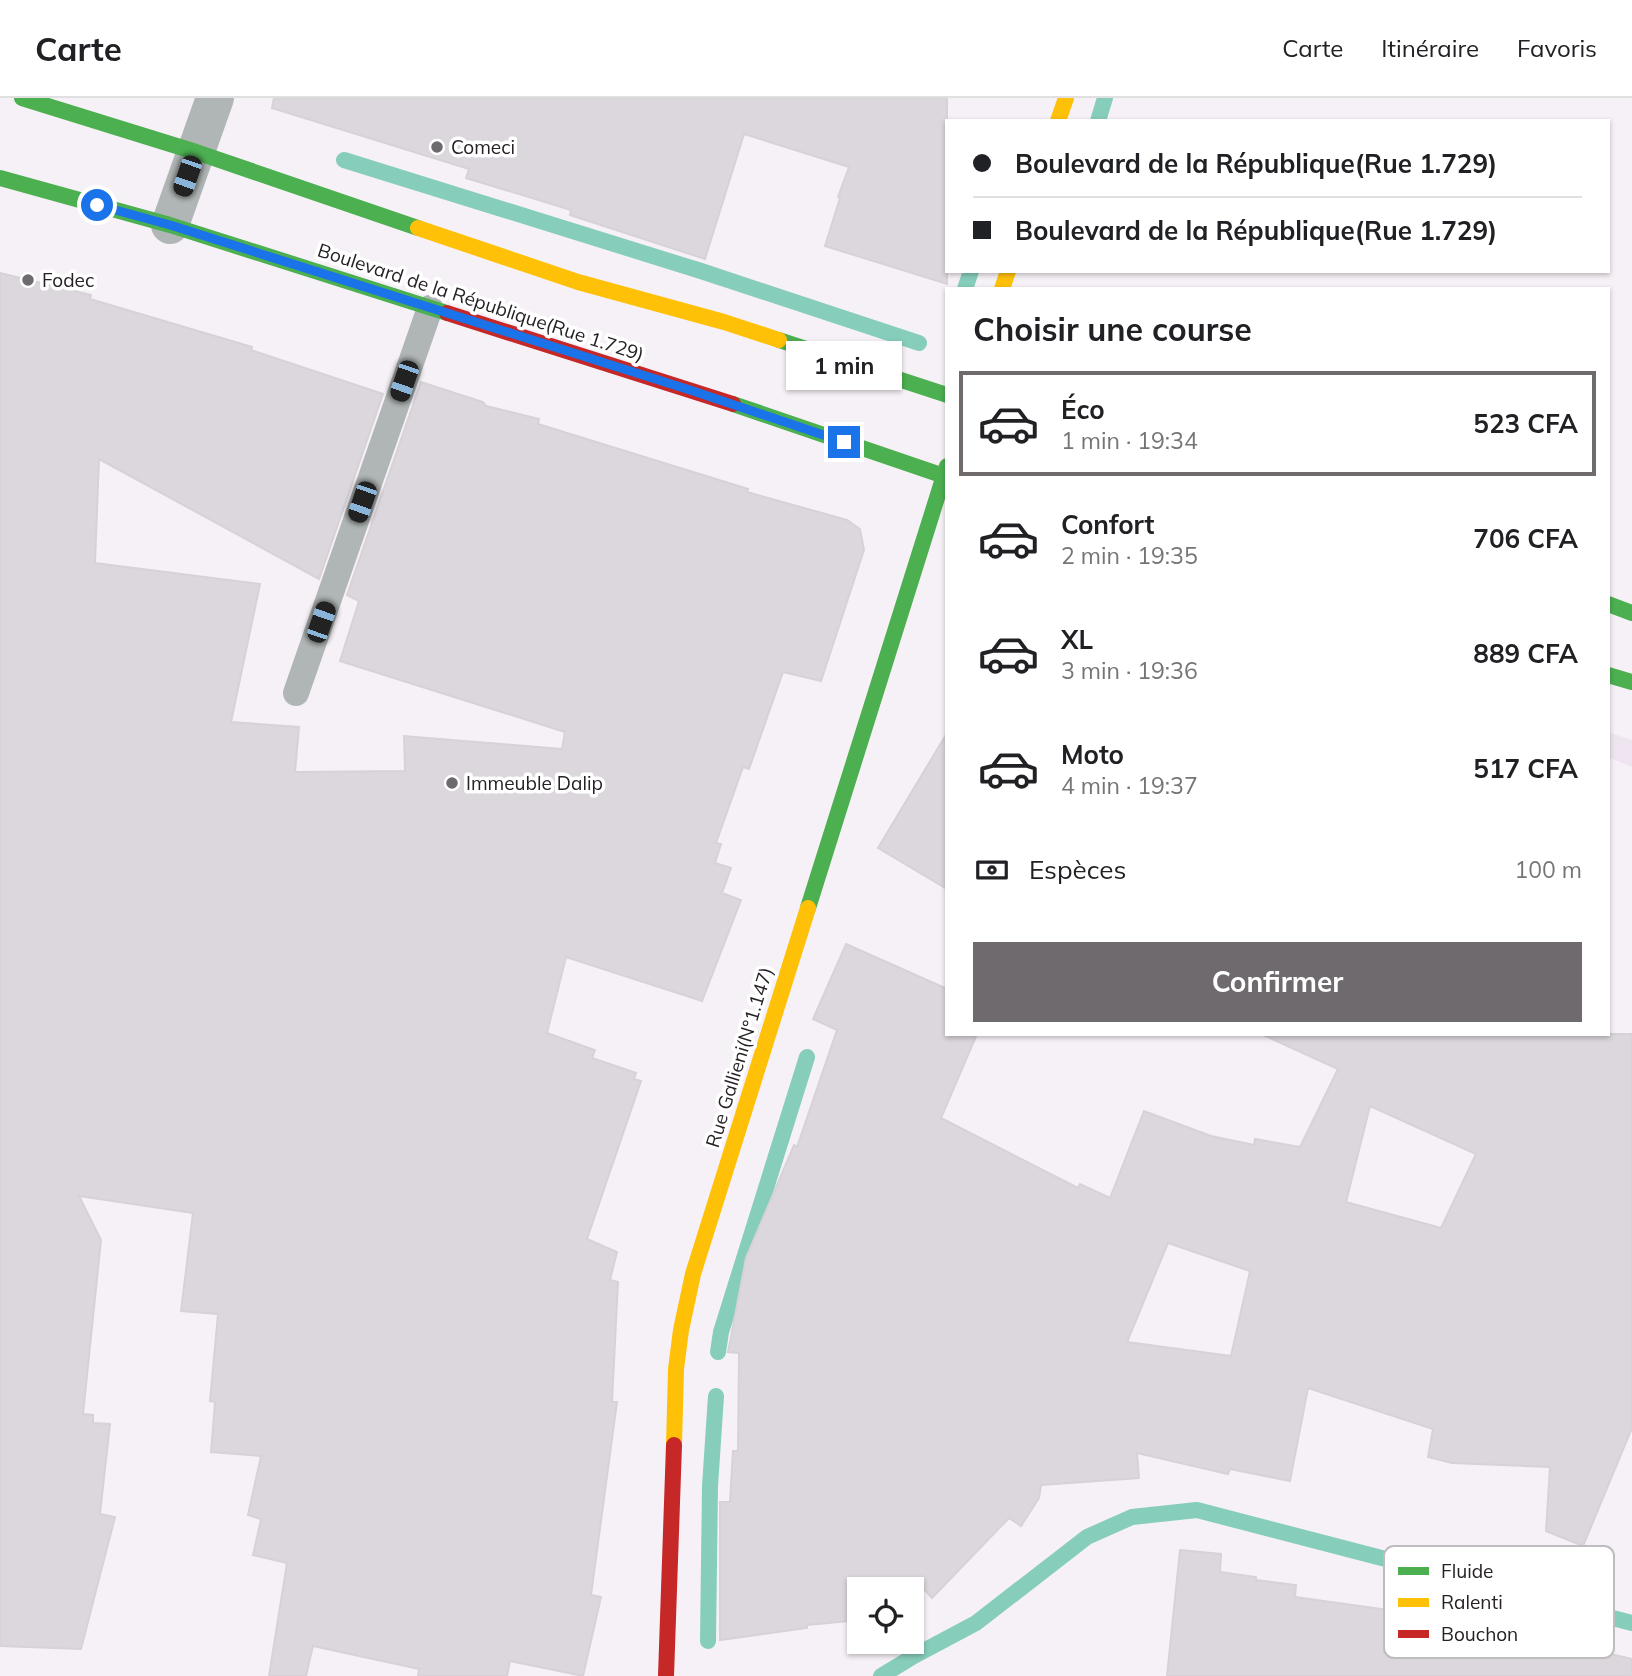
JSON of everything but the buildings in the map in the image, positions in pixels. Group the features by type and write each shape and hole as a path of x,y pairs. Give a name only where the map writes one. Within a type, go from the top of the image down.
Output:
{"main road":[{"path":"22,98 196,152 578,282 724,322 945,394"},
{"path":"1059,119 1066,98"},
{"name":"Boulevard de la République(Rue 1.729)","path":"0,178 170,225 945,473"},
{"name":"Rue Gallieni(N°1.147)","path":"666,1676 676,1369 693,1275 945,476"},
{"path":"1610,605 1632,613"},
{"path":"1610,676 1632,682"}],"street":[{"path":"170,225 215,98"}],"lane":[{"path":"296,693 430,308"}],"shaded area":[{"path":"1610,733 1632,740 1632,767 1610,758"}],"waterway":[{"path":"1099,119 1105,98"},
{"path":"344,160 701,271 919,343"},
{"path":"966,287 970,273"},
{"path":"718,1352 721,1332 807,1057"},
{"path":"708,1641 710,1486 716,1396"},
{"path":"881,1676 976,1623 1087,1537 1132,1517 1197,1510 1384,1559"},
{"path":"1614,1618 1632,1623"}],"traffic: fast":[{"path":"22,98 196,152 418,228"},
{"path":"0,178 170,225 447,313"},
{"path":"779,340 945,394"},
{"path":"733,404 945,476"},
{"path":"808,908 945,472"},
{"path":"1610,605 1632,613"},
{"path":"1610,676 1632,682"}],"traffic: slow":[{"path":"1059,119 1066,98"},
{"path":"418,228 578,282 779,340"},
{"path":"1003,287 1007,273"},
{"path":"674,1445 676,1369 693,1274 808,908"}],"traffic: jam":[{"path":"447,313 733,404"},
{"path":"666,1676 674,1445"}],"place":[{"name":"Comeci","path":"437,147"},
{"name":"Fodec","path":"28,280"},
{"name":"Immeuble Dalip","path":"452,783"}],"route":[{"path":"97,205 170,225 693,391 844,442"}]}
